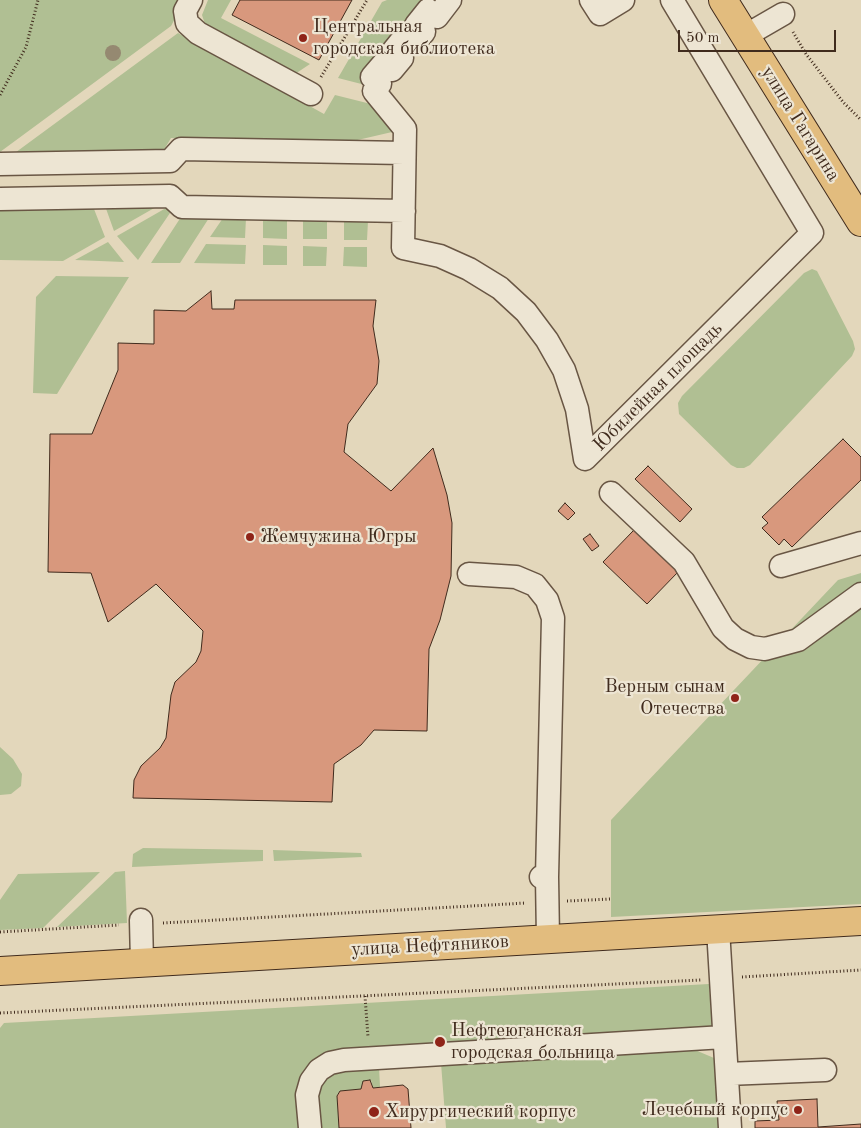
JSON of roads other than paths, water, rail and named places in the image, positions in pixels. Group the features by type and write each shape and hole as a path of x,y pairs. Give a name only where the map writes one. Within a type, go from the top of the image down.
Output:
{"main road":[{"name":"улица Гагарина","path":"723,0 861,222"},
{"name":"улица Нефтяников","path":"0,971 861,921"}],"street":[{"path":"191,0 185,11 187,22 198,33 311,94"},
{"name":"Юбилейная площадь","path":"450,0 437,17 428,10 416,25 424,32 414,43 406,36 394,51 402,58 392,70 384,63 372,77 380,84 374,91 405,129 403,248 440,256 469,269 500,288 526,312 547,340 564,370 578,409 585,460 812,233 672,0"},
{"path":"591,0 600,14 623,0"},
{"path":"745,36 783,14"},
{"path":"0,164 170,161 181,149 404,153"},
{"path":"0,199 170,196 182,206 404,211"},
{"path":"611,494 684,562 723,628 735,639 751,647 765,649 798,640 861,594"},
{"path":"781,566 861,543"},
{"path":"469,574 516,577 535,585 547,600 553,618 544,877 548,902 548,939"},
{"path":"141,922 142,963"},
{"path":"718,929 730,1128"},
{"path":"310,1128 307,1095 311,1081 319,1070 330,1063 370,1058 724,1037"},
{"path":"726,1074 825,1070"}],"place":[{"name":"Центральная городская библиотека","path":"303,38"},
{"name":"Жемчужина Югры","path":"250,537"},
{"name":"Верным сынам Отечества","path":"735,698"},
{"name":"Нефтеюганская городская больница","path":"440,1042"},
{"name":"Лечебный корпус","path":"798,1110"},
{"name":"Хирургический корпус","path":"374,1112"}]}
